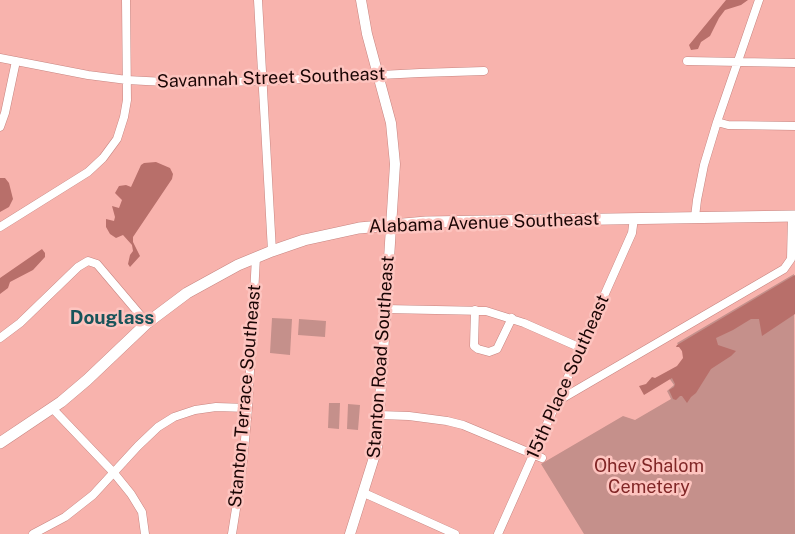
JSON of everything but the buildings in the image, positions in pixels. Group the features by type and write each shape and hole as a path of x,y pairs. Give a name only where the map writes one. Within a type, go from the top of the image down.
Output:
{"main road":[{"name":"Alabama Avenue Southeast","path":"0,442 52,408 87,380 122,345 147,324 204,283 256,257 304,240 338,231 379,225 426,222 793,216"}],"street":[{"path":"0,227 82,176 103,158 114,143 121,130 126,110 126,0"},
{"path":"258,0 272,251"},
{"name":"Stanton Road Southeast","path":"350,534 377,451 394,146 390,118 367,34 361,0"},
{"path":"695,217 696,200 716,122 759,0"},
{"name":"Savannah Street Southeast","path":"0,58 72,73 126,80 191,83 484,71"},
{"path":"0,127 5,113 16,61"},
{"path":"687,61 795,63"},
{"path":"716,122 728,125 795,126"},
{"path":"556,402 784,269 792,256 793,216"},
{"name":"15th Place Southeast","path":"498,534 632,233 634,218"},
{"name":"Stanton Terrace Southeast","path":"232,534 242,471 248,408 256,257"},
{"path":"0,338 20,323 84,262 91,261 98,264 147,324"},
{"path":"385,309 475,310 500,314 581,348"},
{"path":"475,310 474,346 478,350 489,352 497,349 512,318"},
{"path":"33,534 65,517 93,495 158,427 174,417 195,410 216,407 248,408"},
{"path":"52,408 114,473 131,494 142,512 145,534"},
{"path":"379,415 409,416 463,425 542,458"},
{"path":"364,493 455,534"}],"green space":[{"name":"Ohev Shalom Cemetery","path":"794,274 795,534 584,534 541,464 623,416 635,420 671,399 667,391 674,385 669,378 691,365 677,343"},
{"path":"272,318 292,319 290,355 270,353"},
{"path":"299,319 326,321 325,337 298,335"},
{"path":"329,403 340,403 339,429 328,428"},
{"path":"348,404 360,405 358,430 347,429"}],"shaded area":[{"path":"726,0 748,0 741,5 725,10 710,36 701,42 698,49 691,50 689,45"},
{"path":"156,162 170,168 173,174 172,179 133,237 133,242 140,256 130,267 128,264 133,251 132,245 123,235 116,238 110,234 106,227 106,219 114,221 115,217 112,206 119,208 122,200 115,193 119,186 126,185 131,187 141,165"},
{"path":"0,178 5,178 9,183 13,199 9,207 0,212"},
{"path":"42,249 45,257 33,270 10,282 8,288 0,294 0,278"},
{"path":"795,275 795,314 762,336 759,319 751,319 716,338 718,345 736,351 711,369 696,393 687,403 682,396 676,400 673,399 669,390 675,384 672,378 644,395 639,386 646,384 652,377 655,378 677,366 683,358 682,351 679,347 676,347 677,345"}],"district":[{"name":"Douglass","path":"112,318"}]}
